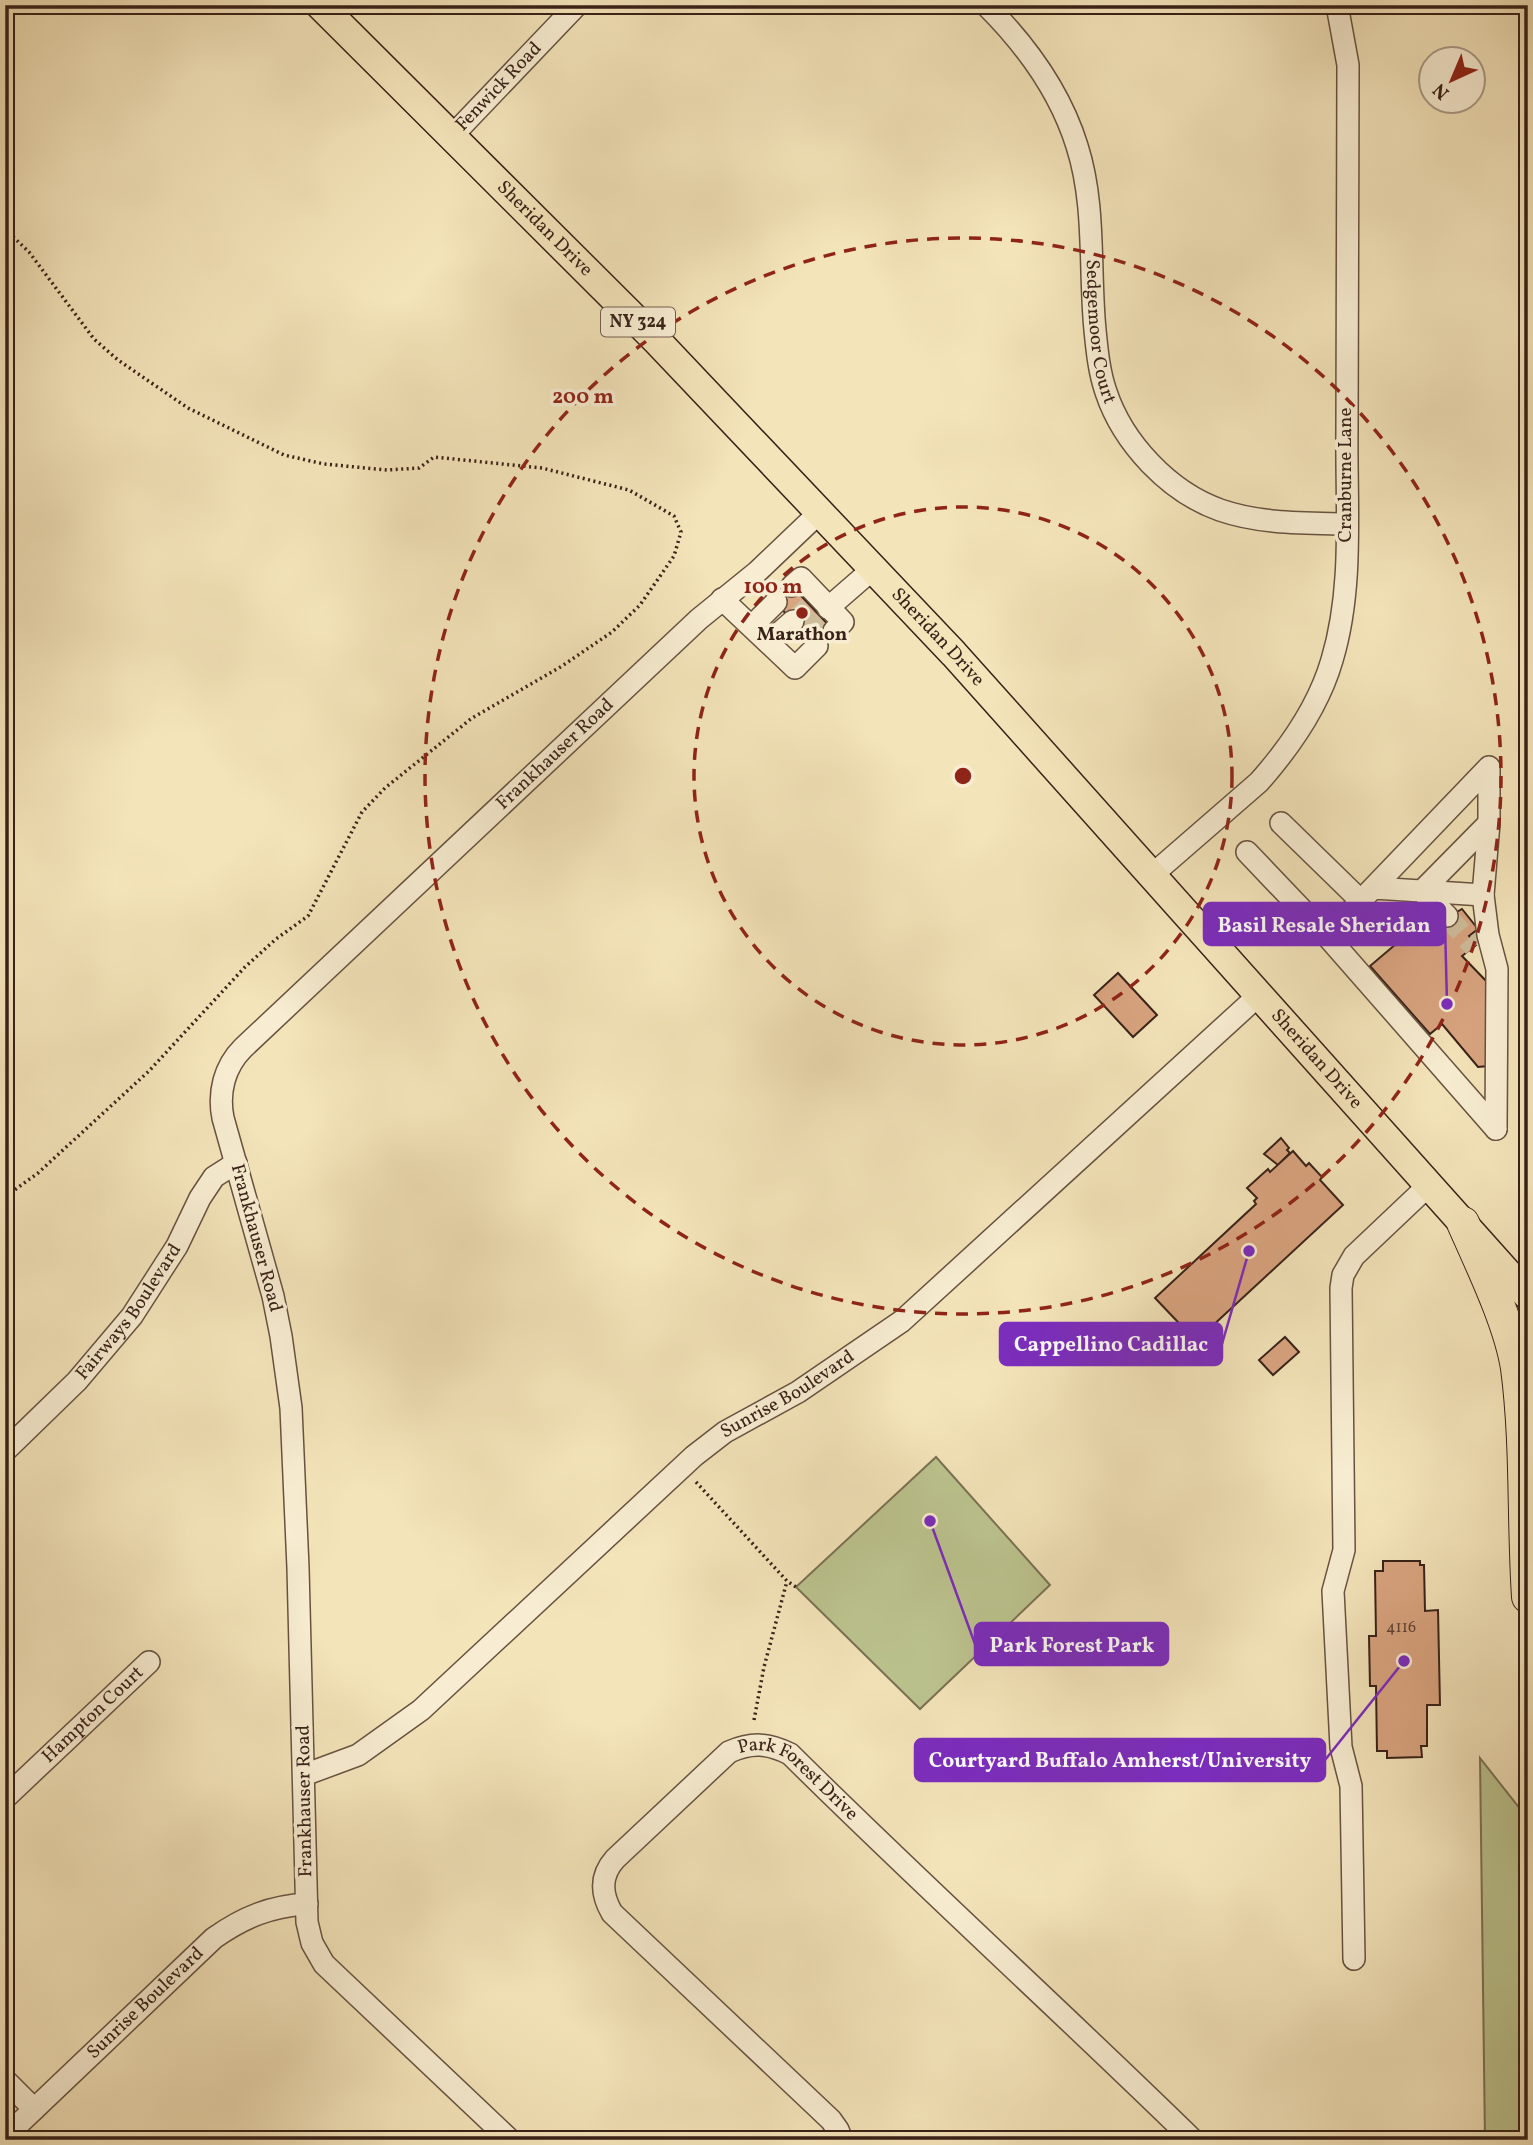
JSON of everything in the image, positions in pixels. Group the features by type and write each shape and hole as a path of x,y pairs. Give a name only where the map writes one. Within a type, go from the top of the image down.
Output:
{"highway":[{"path":"1463,1223 1485,1271 1517,1367 1526,1457 1528,1597"}],"main road":[{"name":"Sheridan Drive","path":"320,5 659,342 821,511 954,654 1528,1296"}],"street":[{"name":"Sedgemoor Court","path":"986,5 1029,53 1066,114 1078,148 1087,190 1095,329 1102,379 1107,395 1125,429 1153,465 1180,489 1222,511 1251,518 1296,523 1346,524"},
{"name":"Cranburne Lane","path":"1152,875 1259,782 1302,726 1332,661 1343,615 1346,524 1348,65 1337,5"},
{"name":"Fenwick Road","path":"452,136 568,8"},
{"name":"Frankhauser Road","path":"510,2140 324,1964 310,1938 291,1408 273,1296 221,1101 228,1070 238,1053 722,598 757,572 821,511"},
{"path":"792,586 801,578 825,612 874,568"},
{"path":"722,598 794,668 806,635 769,642"},
{"path":"752,626 776,603"},
{"path":"1247,852 1327,936 1496,1129 1497,969 1488,935 1483,895 1489,823 1489,767 1327,936"},
{"path":"1281,823 1368,894 1422,891 1483,895"},
{"path":"1422,891 1489,823"},
{"path":"1422,891 1447,916"},
{"path":"1474,947 1497,969"},
{"name":"Sunrise Boulevard","path":"304,1775 358,1755 390,1734 421,1710 694,1456 725,1432 798,1392 902,1321 1259,995"},
{"name":"Fairways Boulevard","path":"5,1451 77,1381 132,1316 177,1246 214,1177 236,1163"},
{"path":"1354,1959 1351,1786 1341,1747 1334,1591 1344,1550 1341,1288 1343,1275 1354,1256 1429,1185"},
{"name":"Hampton Court","path":"5,1798 149,1662"},
{"name":"Park Forest Drive","path":"842,2140 831,2120 612,1913 606,1902 604,1877 615,1859 729,1752 744,1746 756,1744 776,1747 790,1754 1193,2140"},
{"name":"Sunrise Boulevard","path":"5,2138 214,1938 235,1923 258,1912 284,1905 307,1904"},
{"path":"5,2080 34,2109"}],"path":[{"path":"5,229 29,252 94,339 118,360 188,408 284,455 324,464 387,470 419,468 434,457 542,468 629,490 674,516 681,532 674,556 640,605 612,632 562,666 472,718 385,788 362,813 308,916 276,939 245,967 149,1070 38,1173 5,1197"},
{"path":"696,1482 787,1581 796,1587"},
{"path":"754,1720 764,1667 787,1581"}],"green space":[{"path":"936,1457 1050,1585 920,1709 796,1587"},
{"path":"1480,1758 1528,1819 1528,2140 1485,2140"}],"building":[{"name":"Marathon","path":"791,585 836,633 819,649 774,601"},
{"path":"1462,909 1478,929 1469,936 1476,945 1462,956 1490,985 1488,1066 1478,1067 1442,1024 1430,1034 1370,966 1429,916 1436,924"},
{"path":"1118,973 1157,1015 1133,1037 1094,995"},
{"path":"1281,1138 1290,1153 1278,1165 1264,1154"},
{"path":"1293,1151 1306,1166 1309,1163 1322,1177 1320,1180 1343,1205 1196,1341 1155,1298 1256,1204 1254,1201 1257,1198 1247,1188"},
{"path":"1285,1337 1299,1352 1273,1375 1259,1360"},
{"path":"1383,1561 1420,1561 1420,1565 1424,1565 1425,1611 1438,1610 1440,1705 1427,1705 1427,1746 1421,1746 1422,1757 1387,1758 1387,1751 1377,1751 1376,1686 1370,1686 1369,1636 1376,1636 1375,1571 1383,1571"}],"tunnel":[{"path":"793,621 810,606"},
{"path":"808,636 824,621"},
{"path":"1447,916 1474,947"}],"place":[{"name":"Marathon","path":"802,613"},
{"name":"Basil Resale Sheridan","path":"1447,1004"},
{"name":"Cappellino Cadillac","path":"1249,1251"},
{"name":"Park Forest Park","path":"930,1521"},
{"name":"Courtyard Buffalo Amherst/University","path":"1404,1661"}]}
